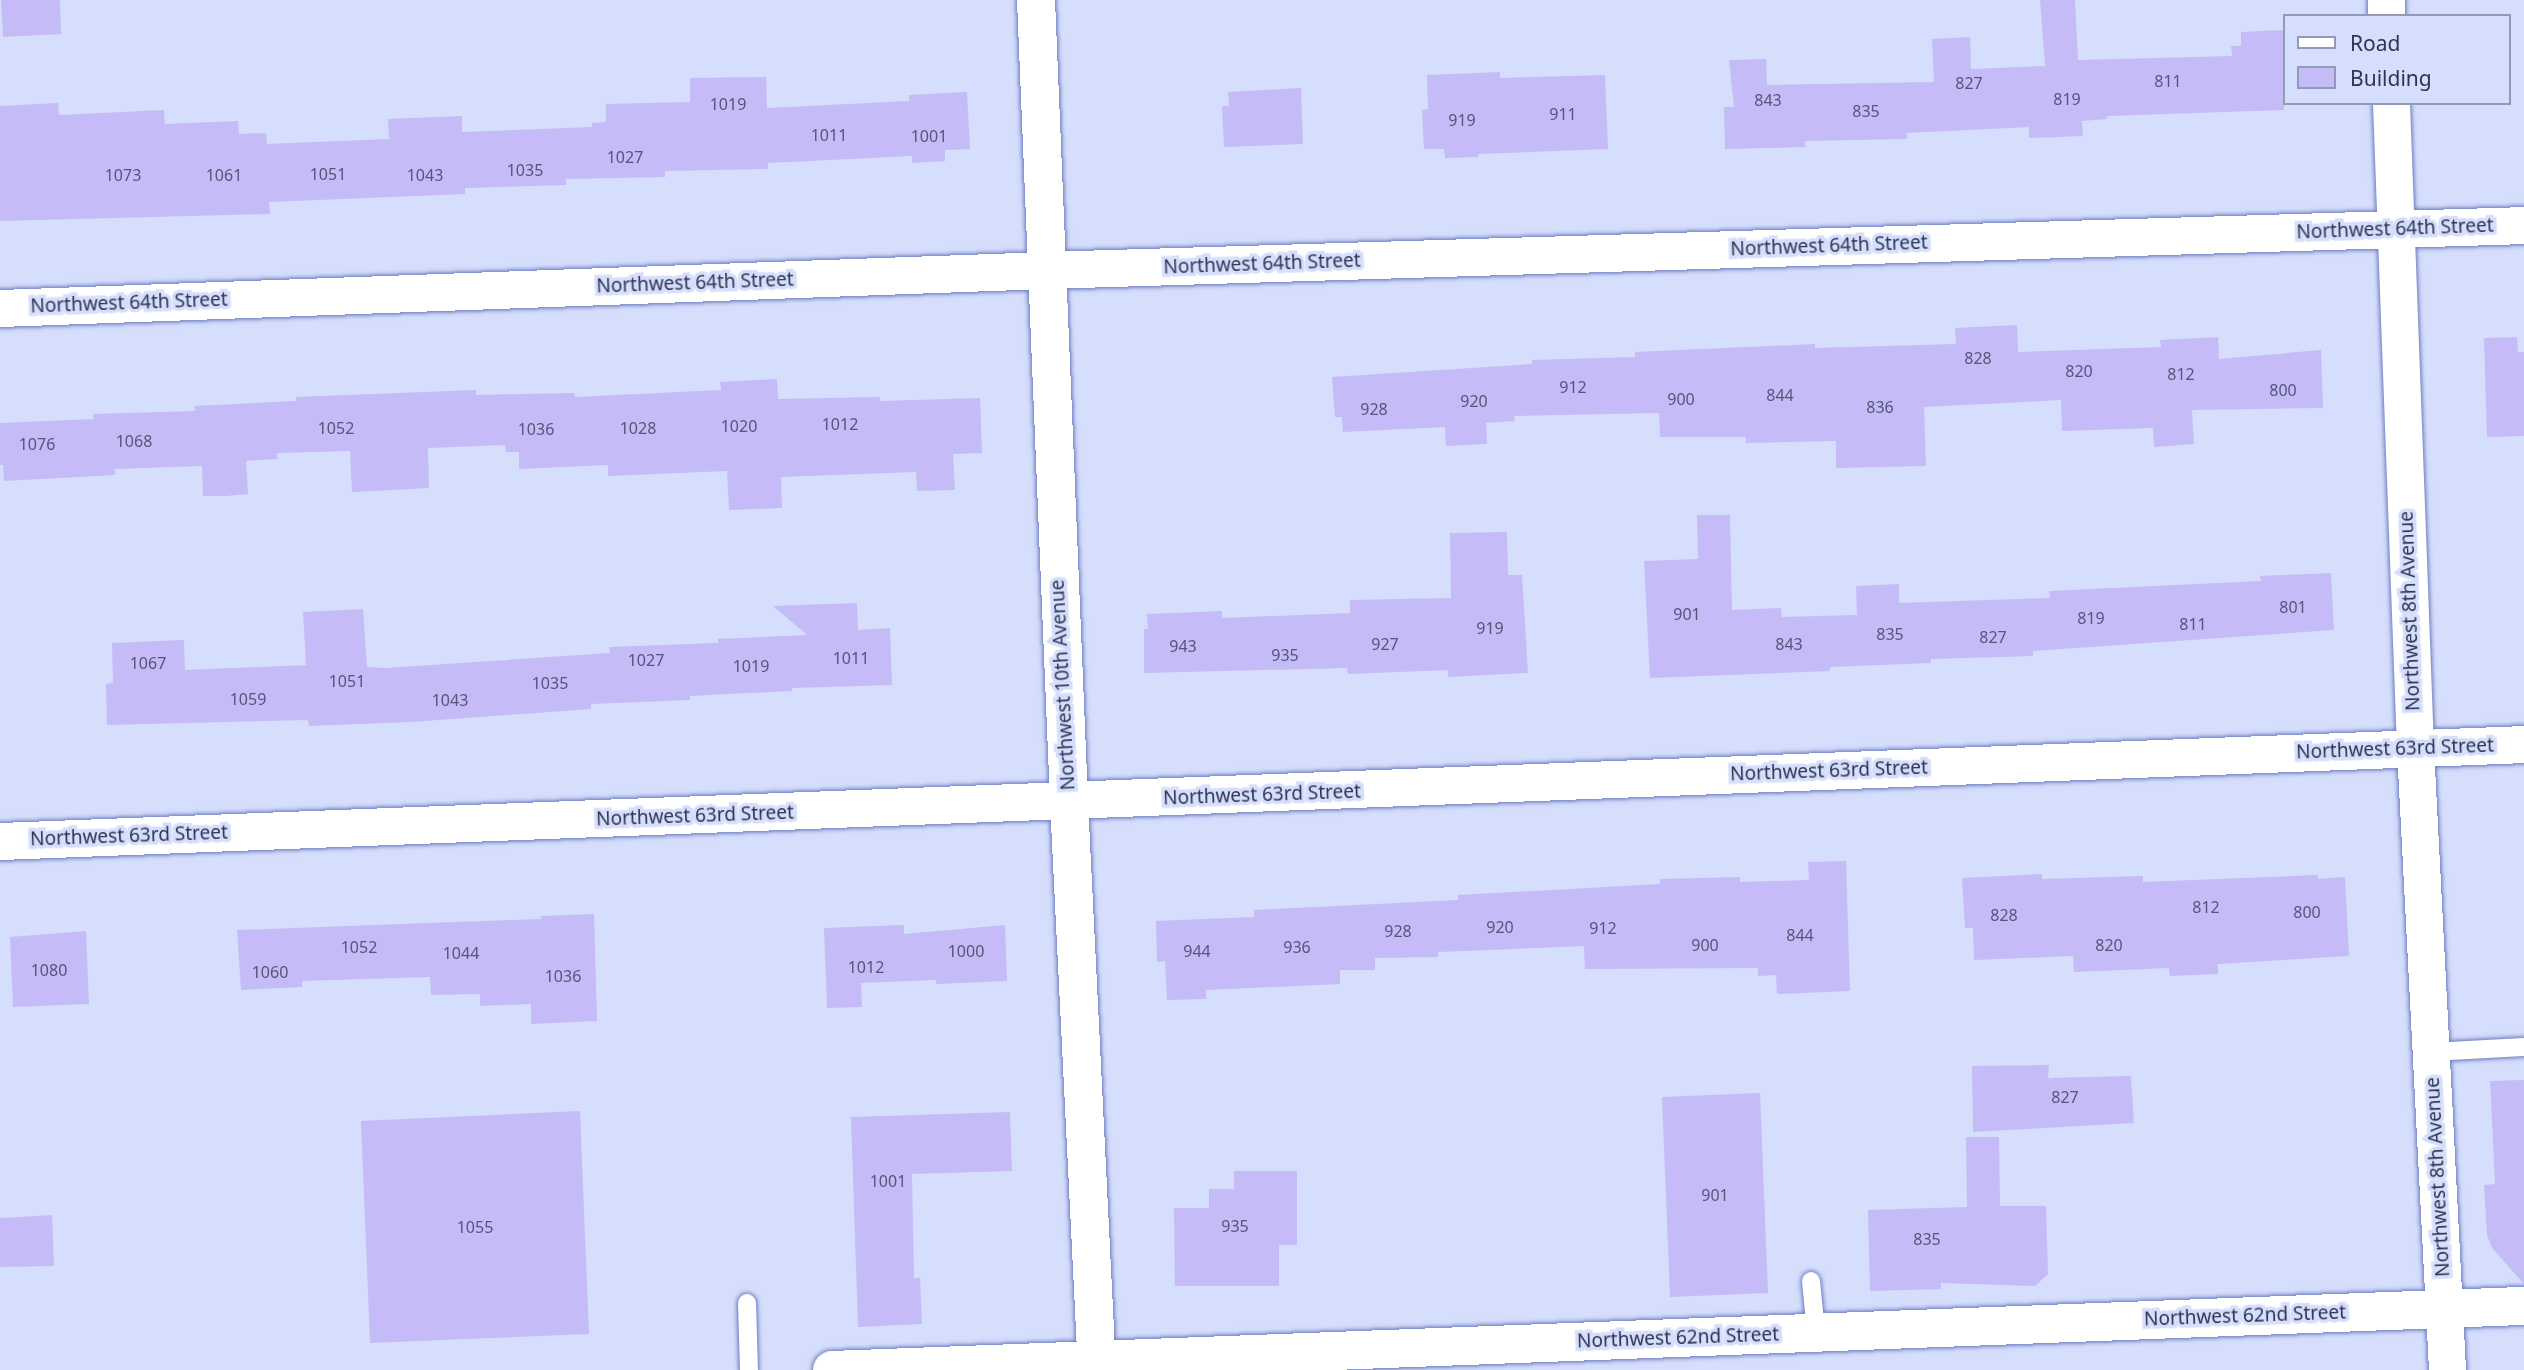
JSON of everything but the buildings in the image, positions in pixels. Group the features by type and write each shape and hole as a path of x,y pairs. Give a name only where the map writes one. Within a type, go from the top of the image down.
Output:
{"main road":[{"name":"Northwest 10th Avenue","path":"1036,0 1045,270 1097,1366"},
{"name":"Northwest 62nd Street","path":"832,1370 1097,1366 1816,1332 2524,1306"}],"street":[{"name":"Northwest 8th Avenue","path":"2391,105 2415,748 2446,1370"},
{"name":"Northwest 64th Street","path":"0,308 1045,270 2524,225"},
{"name":"Northwest 63rd Street","path":"0,841 2524,744"}],"lane":[{"path":"2431,1052 2524,1047"},
{"path":"1811,1280 1816,1332"},
{"path":"747,1303 749,1370"}]}
